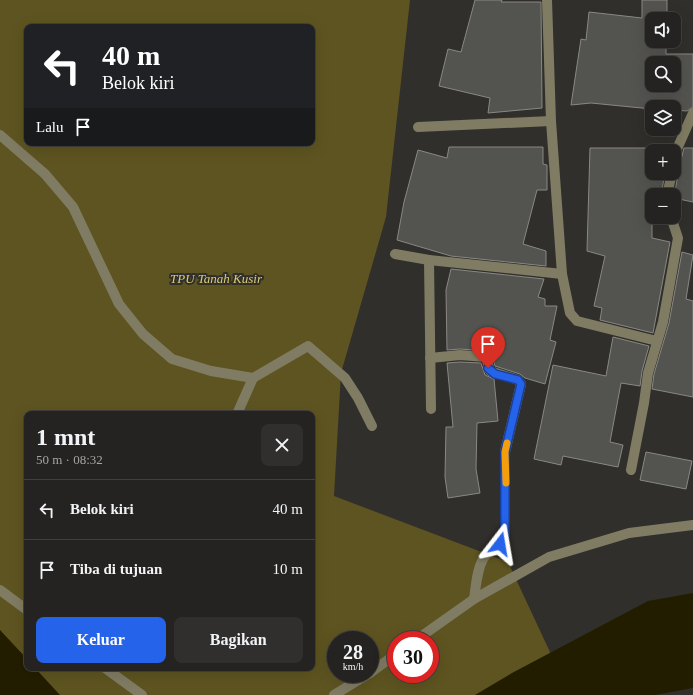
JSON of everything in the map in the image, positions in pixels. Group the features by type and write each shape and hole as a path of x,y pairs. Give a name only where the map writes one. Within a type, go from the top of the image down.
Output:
{"street":[{"path":"547,0 551,121 562,274 570,313 577,321 657,341"},
{"path":"679,144 693,113"},
{"path":"418,127 551,121"},
{"path":"0,135 45,174 73,207 119,304 143,334 172,359 211,371 253,378"},
{"path":"631,470 644,403 648,372 663,322 678,238 673,224"},
{"path":"395,254 428,260 562,274"},
{"path":"428,260 431,409"},
{"path":"238,411 253,378 308,346 346,378 372,426"},
{"path":"430,358 460,355 486,357 490,371 520,382 505,452 504,535 483,559 478,571 474,599"},
{"path":"429,631 474,599 549,558 630,533 693,525"},
{"path":"0,590 24,608"},
{"path":"109,671 142,695"},
{"path":"334,695 353,683"}],"green space":[{"name":"TPU Tanah Kusir","path":"0,0 410,0 386,217 341,373 334,496 508,562 570,695 0,695"}],"shaded area":[{"path":"693,593 693,688 655,695 475,695 512,673 648,601"},
{"path":"0,630 24,656 24,671 38,671 60,695 0,695"}],"building":[{"path":"475,0 502,0 501,2 541,2 542,108 488,113 490,98 439,86 448,49 461,52"},
{"path":"642,0 667,0 667,12 645,12 645,48 666,48 666,54 693,54 693,107 687,111 681,111 681,100 645,100 645,108 591,103 571,105 581,39 586,40 589,12 642,18"},
{"path":"449,147 543,147 543,164 547,165 547,190 537,190 523,244 546,251 546,266 451,256 397,240 404,202 418,150 447,158"},
{"path":"590,148 645,148 645,180 664,180 662,188 645,188 645,224 652,224 652,238 670,242 653,333 600,320 602,308 594,306 605,256 587,251"},
{"path":"684,148 693,148 693,202 681,199 681,188 676,188 677,180 681,180 681,160"},
{"path":"682,252 693,255 686,299 693,301 693,397 652,389 654,374 669,323"},
{"path":"451,269 544,279 538,297 545,299 545,306 557,306 550,340 556,342 545,384 495,366 492,355 487,351 460,349 447,350 446,290"},
{"path":"613,337 649,346 642,371 640,386 621,383 610,442 623,445 618,467 563,456 561,465 534,459 553,365 606,376"},
{"path":"447,363 481,363 485,375 494,379 498,421 477,423 476,469 480,493 448,498 445,477 446,427 453,427"},
{"path":"646,452 692,461 686,489 640,480"}],"slow traffic":[{"path":"506,483 505,452 507,443"}],"route":[{"path":"488,368 495,374 518,380 521,384 505,452 505,530 504,540 500,544"}]}
